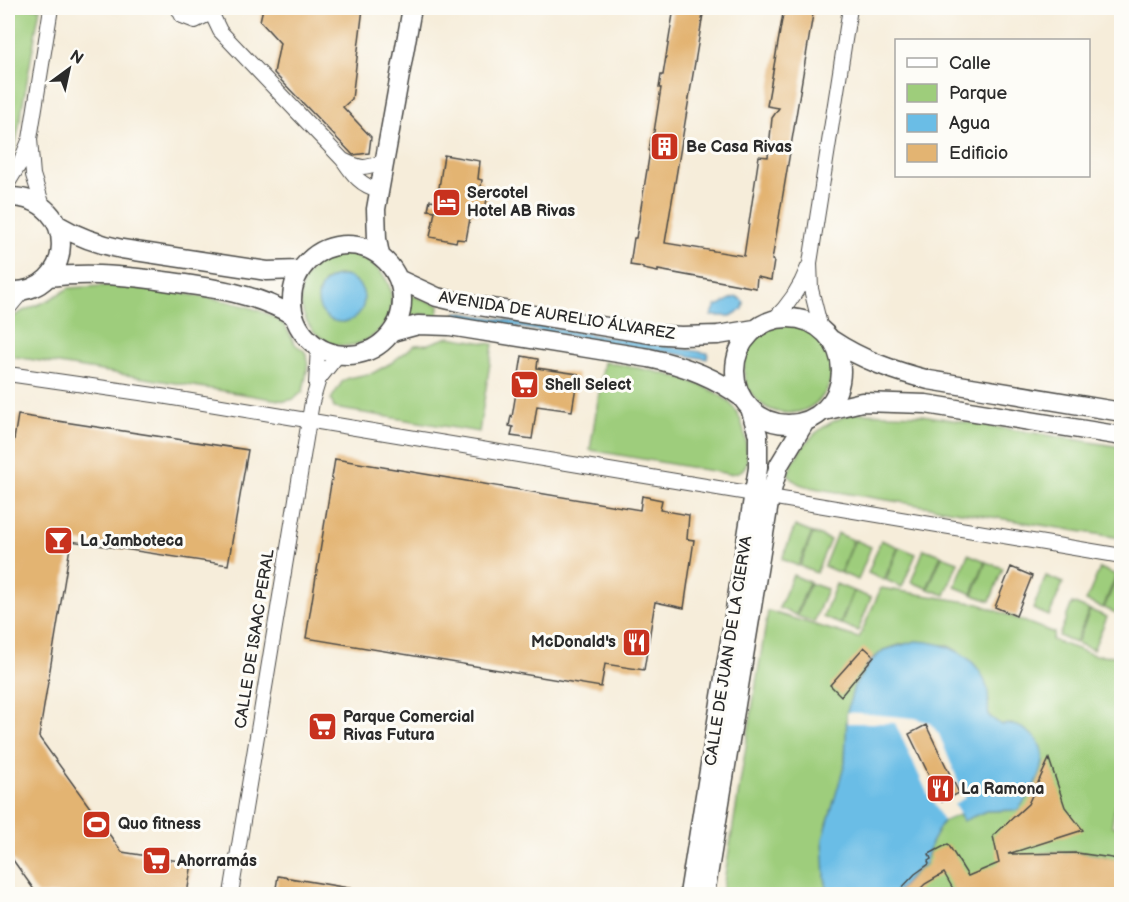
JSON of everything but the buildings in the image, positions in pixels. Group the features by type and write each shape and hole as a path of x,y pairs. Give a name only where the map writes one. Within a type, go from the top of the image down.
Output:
{"main road":[{"path":"380,255 376,209 412,8"},
{"path":"8,196 21,196 43,206 58,225 87,240 122,249 267,271 300,270"},
{"path":"352,245 376,209"},
{"path":"15,291 37,286 56,266 61,252 58,225"},
{"path":"337,245 363,247 380,255 398,279 402,303 392,332 369,350 354,354 339,354 318,346 302,332 294,316 291,302 293,286 300,270 310,258 322,250 337,245"},
{"path":"48,277 92,273 118,274 201,286 258,299 294,316"},
{"name":"AVENIDA DE AURELIO ÁLVAREZ","path":"398,279 437,297 467,304 650,334 718,335 755,329"},
{"path":"1122,412 941,382 898,372 866,360 800,319 773,320 755,329 743,341 735,364 736,382 745,403 763,418 779,424 806,422 824,411 862,402 926,404 1122,436"},
{"name":"AVENIDA DE AURELIO ÁLVAREZ","path":"392,332 418,325 450,326 649,358 713,378 745,403"},
{"path":"824,411 834,398 841,381 839,356 826,334"},
{"name":"CALLE DE JUAN DE LA CIERVA","path":"705,894 762,496 758,468 758,435 745,403"},
{"name":"CALLE DE JUAN DE LA CIERVA","path":"689,894 762,496 806,422"}],"street":[{"path":"8,183 30,139 51,8"},
{"path":"178,8 186,19 198,20 220,31"},
{"path":"198,20 205,16 209,8"},
{"path":"209,8 220,31 343,160 352,174 364,186 379,190"},
{"path":"826,334 811,289 810,263 850,8"},
{"path":"30,139 33,175 43,206"},
{"path":"343,160 367,168 384,161"},
{"path":"773,320 787,307 800,287 810,263"},
{"path":"8,309 15,291"},
{"name":"CALLE DE ISAAC PERAL","path":"231,894 315,390 318,346"},
{"name":"CALLE DE ISAAC PERAL","path":"315,390 319,379 339,354"},
{"path":"8,374 161,396 1122,556"}],"green space":[{"path":"8,8 40,8 12,165 8,170"},
{"path":"349,254 370,263 384,277 389,286 391,307 383,326 369,339 344,346 325,340 311,328 303,311 301,292 307,275 323,261","holes":["338,275 345,276 345,322 330,319 318,294 325,281"]},
{"path":"118,285 206,297 252,308 271,316 284,325 296,345 306,354 307,367 303,391 294,399 285,401 8,354 8,326 13,317 69,288"},
{"path":"408,294 439,305 438,317 422,314 406,317"},
{"path":"788,325 805,328 819,338 829,352 832,369 829,386 819,400 805,410 788,413 771,410 757,400 747,386 744,369 747,352 757,338 771,328"},
{"path":"449,337 493,344 479,432 334,408 331,399 342,382 348,378 373,373 415,345 428,344"},
{"path":"604,362 671,375 719,394 730,403 741,421 747,448 745,466 741,471 729,474 590,450"},
{"path":"856,413 922,415 1121,447 1121,538 819,489 794,481 788,473 799,451 814,434 833,421"},
{"path":"795,526 812,533 798,566 782,559"},
{"path":"813,533 830,540 816,573 800,566"},
{"path":"837,533 853,540 840,573 824,566"},
{"path":"855,540 871,547 858,580 841,573"},
{"path":"881,540 898,547 884,580 868,573"},
{"path":"899,547 916,554 902,587 886,580"},
{"path":"924,549 941,555 927,588 911,582"},
{"path":"968,554 985,561 972,594 955,587"},
{"path":"942,556 958,562 945,595 928,589"},
{"path":"986,562 1003,568 990,601 973,595"},
{"path":"1100,568 1116,575 1103,608 1086,601"},
{"path":"793,575 809,582 796,615 779,608"},
{"path":"1118,575 1121,577 1121,615 1104,608"},
{"path":"1046,576 1063,583 1049,616 1033,609"},
{"path":"810,583 827,589 814,622 797,616"},
{"path":"836,584 853,591 840,624 823,617"},
{"path":"881,588 979,604 1054,633 1052,640 1094,655 1121,656 1121,770 1112,825 1121,830 1121,861 1080,853 1039,854 951,884 956,894 896,894 925,864 931,843 943,821 960,814 963,820 986,811 1018,810 1012,724 1001,725 989,716 987,709 989,701 979,671 971,662 947,645 902,644 884,650 871,661 846,744 845,763 827,824 825,877 828,894 722,894 768,611 859,638"},
{"path":"854,591 871,598 858,631 841,624"},
{"path":"1072,603 1089,610 1075,643 1059,636"},
{"path":"1090,610 1107,617 1093,650 1077,643"}],"water":[{"path":"341,276 350,277 357,283 363,290 363,308 357,315 350,321 341,322 332,321 325,315 319,308 318,299 319,290 325,283 332,277"},
{"path":"738,297 744,302 743,309 731,316 711,316 716,306"},
{"path":"456,312 708,353 707,359 455,317"},
{"path":"916,641 938,644 959,652 976,667 987,688 989,716 1001,725 1018,726 1032,735 1043,753 1040,773 1018,810 986,811 963,821 959,814 943,821 931,843 925,864 896,894 828,894 823,839 845,763 847,712 854,686 871,661 884,650"}],"pier":[{"path":"847,712 915,718 930,723 939,734 965,798 954,804 960,814 943,821 929,797 895,723 847,723"}],"place":[{"name":"Be Casa Rivas","path":"665,147"},
{"name":"Sercotel Hotel AB Rivas","path":"446,202"},
{"name":"Shell Select","path":"524,385"},
{"name":"La Jamboteca","path":"59,541"},
{"name":"McDonald's","path":"637,642"},
{"name":"Parque Comercial Rivas Futura","path":"322,726"},
{"name":"La Ramona","path":"940,789"},
{"name":"Quo fitness","path":"97,824"},
{"name":"Ahorramás","path":"156,861"}]}
